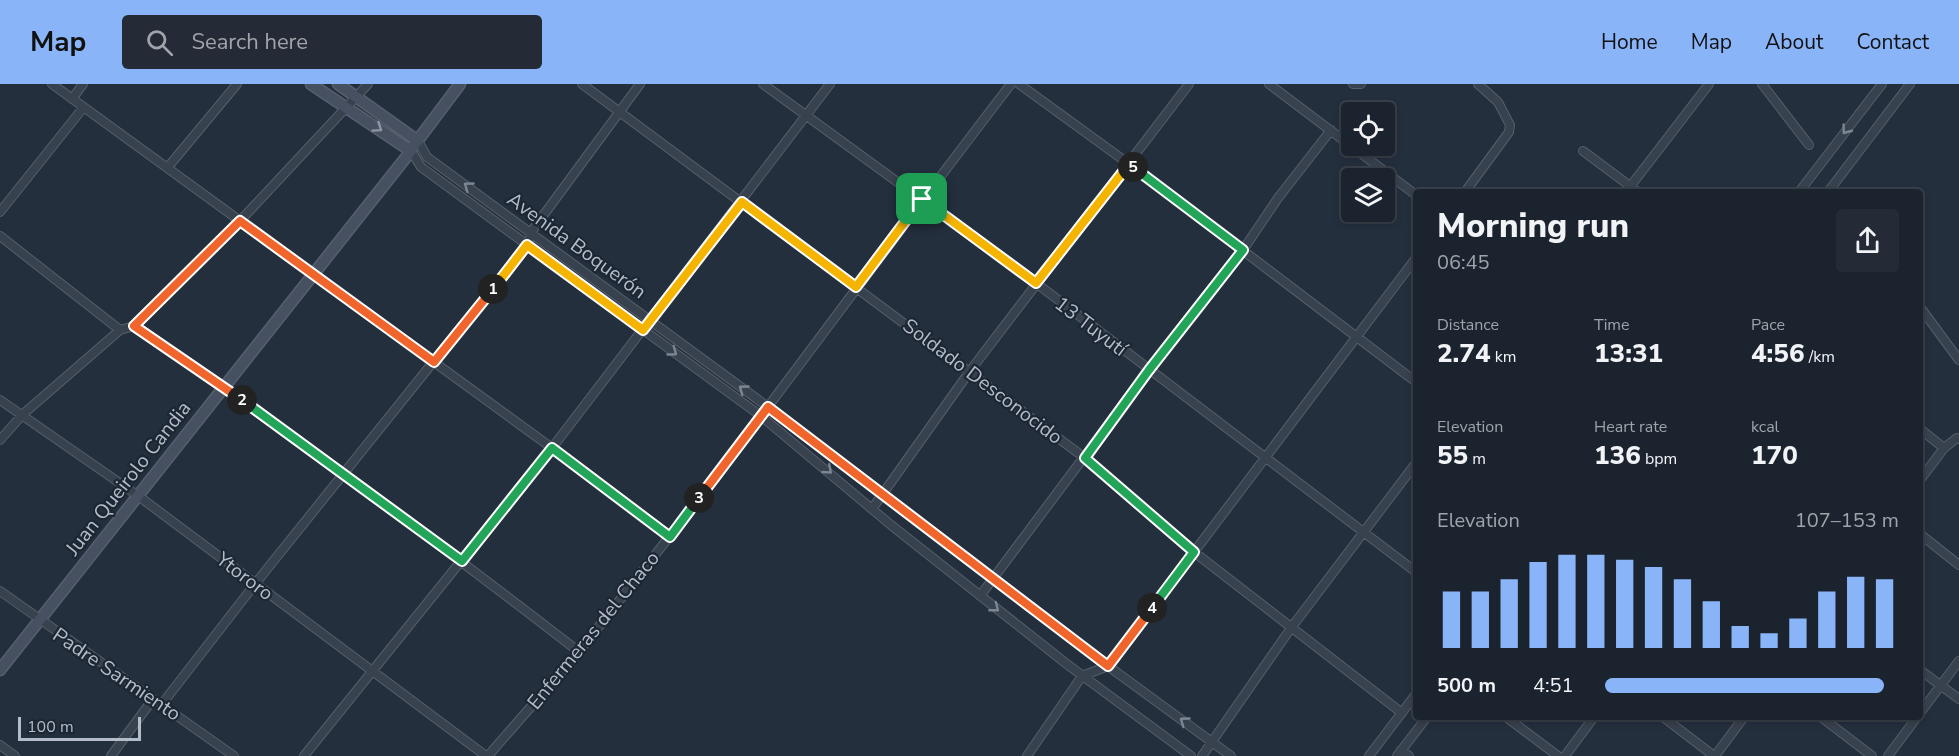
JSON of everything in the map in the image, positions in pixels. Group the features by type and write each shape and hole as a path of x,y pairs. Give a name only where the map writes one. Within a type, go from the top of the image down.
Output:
{"street":[{"path":"52,84 552,448 670,537"},
{"path":"72,99 83,84"},
{"path":"168,167 237,84"},
{"name":"Avenida Boquerón","path":"311,84 411,151 421,167 761,416 980,596 1082,676 1191,756"},
{"name":"Avenida Boquerón","path":"338,84 418,141 427,157 768,407 1108,666 1231,756"},
{"path":"0,440 22,415 120,330 134,326 240,221 368,84"},
{"name":"Juan Queirolo Candia","path":"0,670 411,151 409,152 460,84"},
{"name":"Soldado Desconocido","path":"582,84 1085,458 1194,552 1402,713"},
{"path":"162,704 255,584 527,245 532,234 640,84"},
{"name":"13 Tuyutí","path":"763,84 1036,283 1413,570"},
{"path":"304,756 552,448 830,84"},
{"name":"Enfermeras del Chaco","path":"487,756 578,651 670,537 922,199 1011,84"},
{"path":"1019,84 1129,164 1413,380"},
{"path":"873,509 970,371 1189,84"},
{"path":"1269,84 1413,193"},
{"path":"1353,84 1361,84"},
{"path":"1467,189 1509,132 1510,125 1498,102 1478,84"},
{"path":"1583,151 1629,189 1709,84"},
{"path":"1762,84 1809,145"},
{"path":"1801,189 1882,84"},
{"path":"1834,189 1910,84"},
{"path":"0,212 83,108"},
{"path":"980,596 1149,370 1243,250 1278,198 1331,130"},
{"path":"0,236 120,330"},
{"path":"1027,756 1082,676 1108,666 1413,262"},
{"path":"1923,312 1959,360"},
{"path":"134,326 344,474 578,651"},
{"name":"Ytororo","path":"0,400 137,495 487,756"},
{"path":"1923,431 1944,448"},
{"path":"1923,476 1944,448 1957,438 1959,439"},
{"path":"1202,756 1291,628 1413,467"},
{"path":"1923,536 1959,565"},
{"name":"Padre Sarmiento","path":"0,591 234,756"},
{"path":"1923,709 1959,661"},
{"path":"1923,672 1959,699"},
{"path":"1369,756 1413,698"},
{"path":"111,756 153,699"},
{"path":"1409,756 1399,753 1425,720"},
{"path":"1510,720 1558,756"},
{"path":"1565,756 1592,720"},
{"path":"1667,720 1715,756 1742,720"},
{"path":"1825,720 1872,756"},
{"path":"1888,756 1915,720"},
{"path":"0,744 15,756"}],"route":[{"path":"1129,164 1243,250 1149,370 1085,458 1194,552 1108,666 768,407 670,537 552,448 462,561 223,387 134,326 240,221 434,362 527,245 643,330 742,202 856,287 922,199 1036,283 1129,164"}]}
